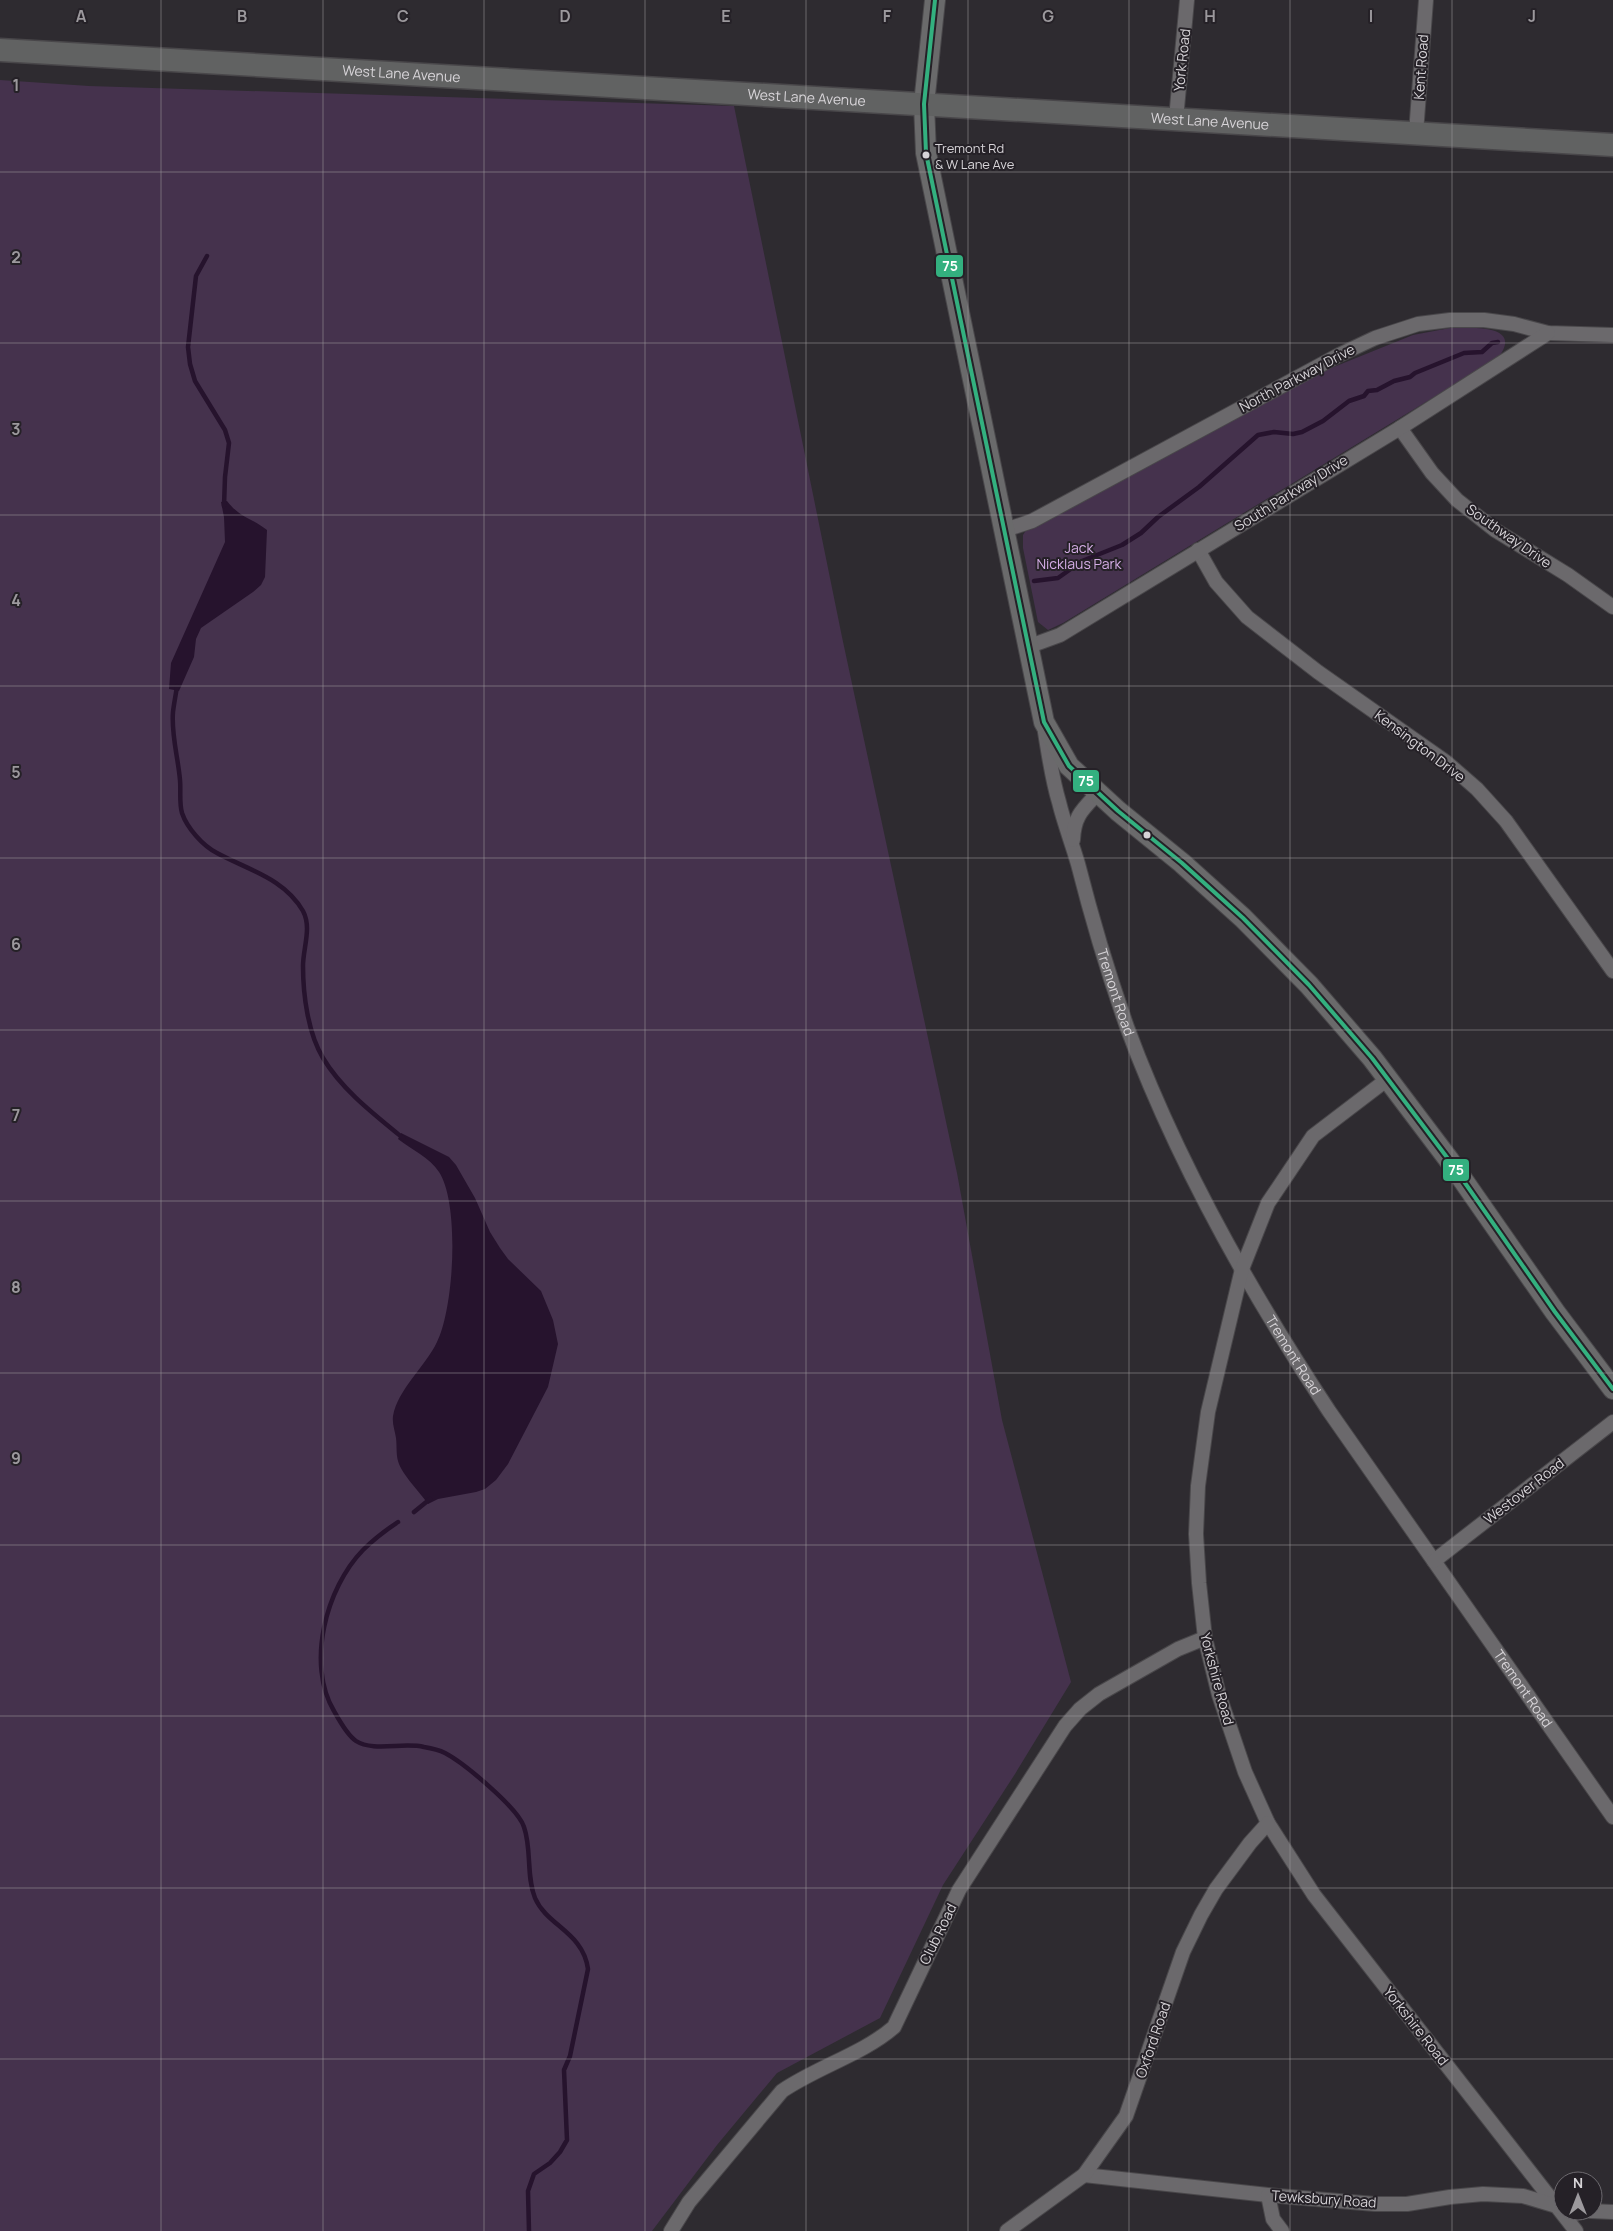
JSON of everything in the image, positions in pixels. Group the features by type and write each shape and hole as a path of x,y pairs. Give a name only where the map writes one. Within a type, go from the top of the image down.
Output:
{"main road":[{"name":"West Lane Avenue","path":"0,50 1613,145"}],"street":[{"name":"Tremont Road","path":"935,0 924,104 926,153 1030,646 1049,760 1059,803 1072,843 1095,929 1128,1027 1172,1135 1242,1269 1288,1350 1613,1817"},
{"name":"York Road","path":"1176,119 1188,0"},
{"name":"Kent Road","path":"1416,133 1426,0"},
{"name":"North Parkway Drive","path":"1005,530 1032,522 1339,355 1375,338 1418,324 1450,320 1492,321 1514,324 1548,333 1613,335"},
{"name":"South Parkway Drive","path":"1030,646 1060,635 1400,428 1548,333"},
{"name":"Southway Drive","path":"1400,428 1432,473 1457,500 1495,530 1568,575 1613,607"},
{"name":"Kensington Drive","path":"1198,550 1216,582 1247,617 1318,672 1446,762 1477,790 1506,821 1613,971"},
{"path":"1044,722 1069,766 1243,918 1309,985 1389,1078 1555,1312 1613,1389"},
{"name":"Tremont Road","path":"1072,843 1075,820 1098,793"},
{"name":"Yorkshire Road","path":"1389,1078 1313,1136 1268,1203 1242,1269 1208,1412 1198,1486 1196,1534 1205,1638 1219,1695 1245,1772 1268,1823 1314,1895 1553,2198"},
{"name":"Westover Road","path":"1434,1561 1613,1422"},
{"name":"Club Road","path":"671,2231 689,2202 782,2092 798,2080 878,2039 894,2027 959,1890 1065,1726 1080,1708 1099,1694 1178,1649 1205,1638"},
{"name":"Oxford Road","path":"1008,2231 1084,2175 1126,2116 1183,1952 1201,1915 1222,1882 1250,1843 1268,1823"},
{"name":"Tewksbury Road","path":"1084,2175 1268,2195 1375,2204 1407,2204 1484,2194 1523,2196 1553,2205"},
{"path":"1268,2195 1273,2219 1282,2231"}],"green space":[{"path":"0,80 89,86 734,106 842,637 957,1173 1002,1420 1071,1682 1015,1774 943,1885 880,2018 777,2073 717,2145 652,2231 0,2231"},
{"name":"Jack Nicklaus Park","path":"1450,328 1491,330 1499,333 1504,339 1504,347 1498,358 1063,623 1048,630 1038,622 1023,548 1023,535 1028,527 1314,375 1413,335"}],"shaded area":[{"path":"227,501 242,515 267,530 265,577 261,585 253,592 201,628 196,639 194,657 179,691 169,689 171,663 225,542 221,502"},
{"path":"401,1133 449,1157 456,1165 500,1248 508,1259 541,1291 553,1320 558,1344 548,1387 508,1464 496,1480 485,1489 438,1499 428,1504 407,1478 398,1461 393,1416 400,1397 432,1351 443,1326 451,1282 452,1231 446,1187 439,1172 426,1158 398,1139"}],"waterway":[{"path":"207,256 196,276 188,347 195,381 225,430 229,443 224,506"},
{"path":"1034,581 1058,578 1082,561 1122,545 1141,533 1158,517 1199,487 1258,435 1274,432 1293,434 1302,432 1323,421 1349,401 1364,396 1368,391 1377,390 1394,381 1410,377 1415,373 1464,353 1482,352 1492,343 1498,342"},
{"path":"177,686 173,712 173,729 184,819 206,846 276,883 286,890 303,911 307,924 303,959 304,989 307,1014 318,1048 331,1070 349,1091 403,1138"},
{"path":"414,1512 430,1499"},
{"path":"398,1522 363,1550 350,1566 330,1605 321,1649 322,1671 326,1692 334,1711 349,1735 363,1744 371,1746 416,1746 443,1752 454,1758 477,1776 512,1809 524,1827 528,1845 532,1890 535,1898 548,1916 579,1946 585,1956 588,1969 570,2056 564,2070 567,2140 560,2152 550,2163 534,2174 528,2191 529,2231"}],"transit line":[{"name":"75","path":"935,0 924,104 926,153 1044,722 1069,766 1118,811 1182,863 1243,918 1309,985 1372,1058 1449,1160 1555,1312 1613,1389"}],"place":[{"name":"Tremont Rd & W Lane Ave","path":"926,155"}]}
